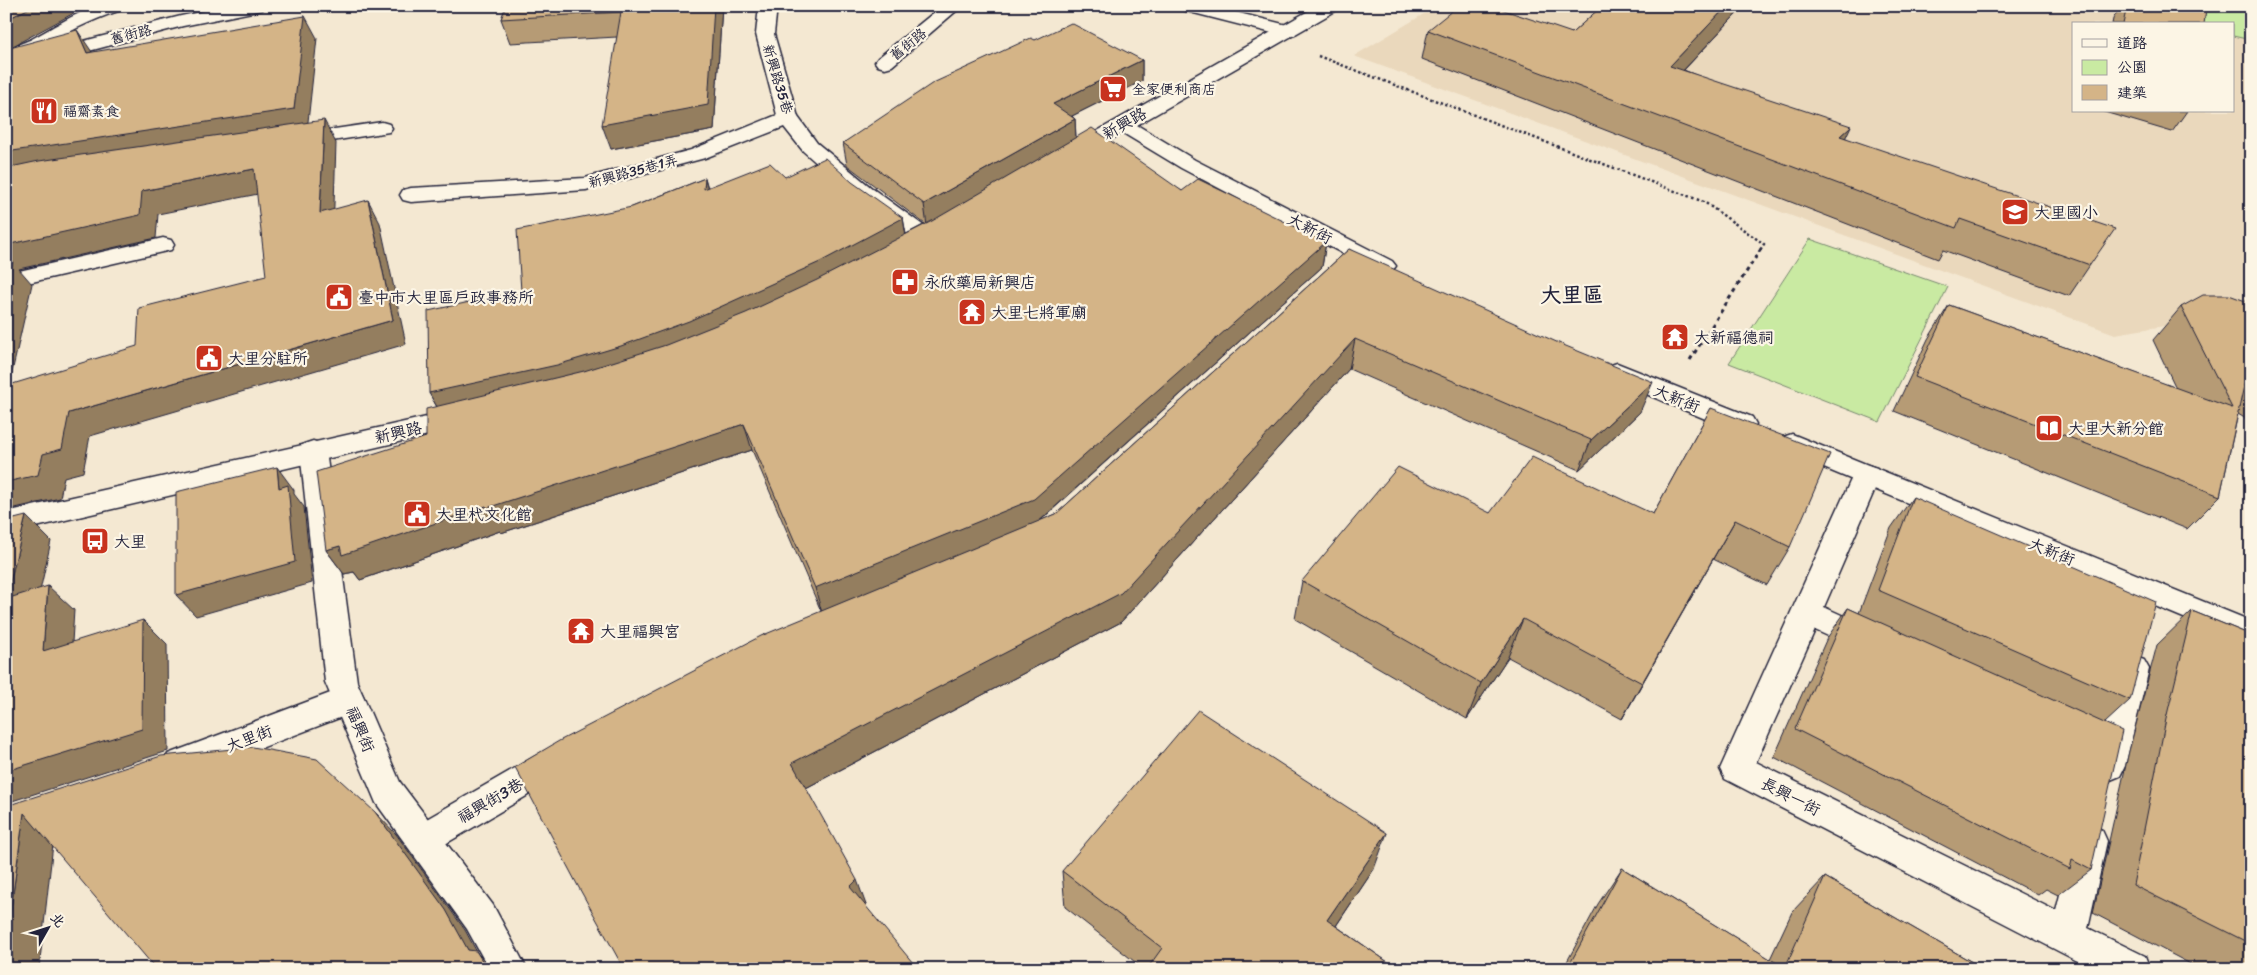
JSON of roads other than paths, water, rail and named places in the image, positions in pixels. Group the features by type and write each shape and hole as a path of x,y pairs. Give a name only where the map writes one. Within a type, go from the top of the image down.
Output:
{"street":[{"name":"舊街路","path":"6,55 24,50 98,11 115,6"},
{"name":"舊街路","path":"6,67 180,21 256,6"},
{"name":"新興路35巷","path":"768,6 765,34 788,118 810,146 851,182 936,234 903,253"},
{"name":"舊街路","path":"885,62 953,6"},
{"path":"1188,6 1280,35"},
{"name":"新興路","path":"1054,164 1331,6"},
{"name":"新興路35巷1弄","path":"411,195 586,184 698,154 788,118"},
{"name":"大新街","path":"1122,124 1188,164 1399,274"},
{"path":"273,144 382,128"},
{"path":"6,281 163,245"},
{"path":"1334,272 1356,252"},
{"name":"大新街","path":"1596,364 1867,474 2146,618 2251,634"},
{"name":"新興路","path":"6,523 480,414"},
{"name":"福興街","path":"313,451 341,682 388,792 480,917 509,969"},
{"name":"長興一街","path":"1867,474 1807,614 1737,769 2132,969"},
{"path":"1807,614 1897,654"},
{"path":"2068,936 2098,806 2098,745 2146,618"},
{"name":"大里街","path":"151,774 349,700"},
{"name":"福興街3巷","path":"423,840 583,746"}],"place":[{"name":"全家便利商店","path":"1113,89"},
{"name":"福齋素食","path":"44,111"},
{"name":"大里國小","path":"2015,212"},
{"name":"永欣藥局新興店","path":"905,282"},
{"name":"臺中市大里區戶政事務所","path":"339,297"},
{"name":"大里七將軍廟","path":"972,312"},
{"name":"大新福德祠","path":"1675,337"},
{"name":"大里分駐所","path":"209,358"},
{"name":"大里大新分館","path":"2049,428"},
{"name":"大里杙文化館","path":"417,514"},
{"name":"大里","path":"95,541"},
{"name":"大里福興宮","path":"581,631"}],"district":[{"name":"大里區","path":"1572,295"}]}
